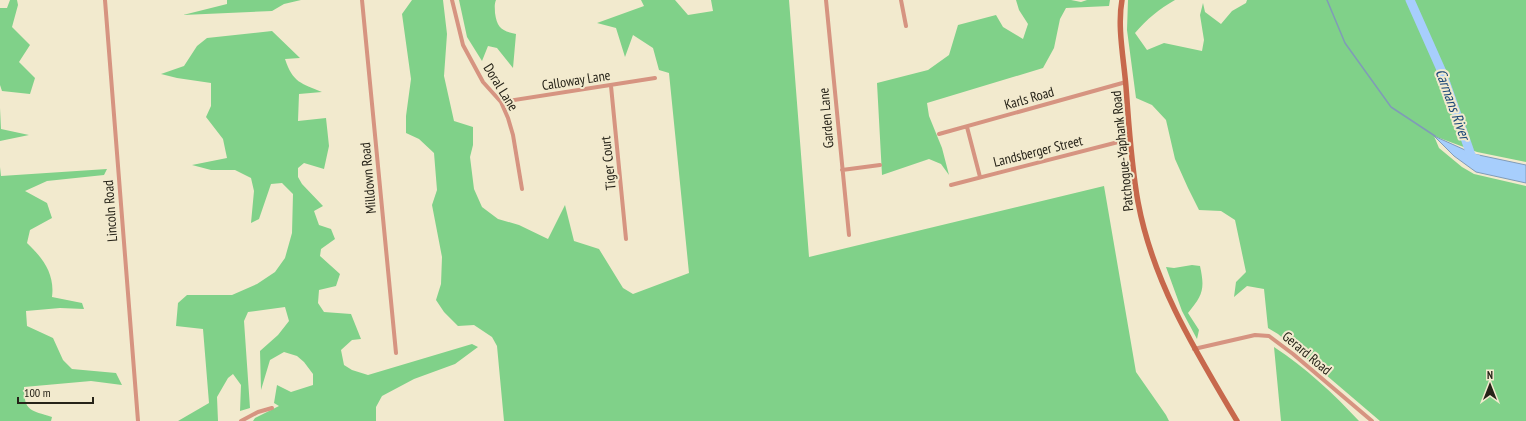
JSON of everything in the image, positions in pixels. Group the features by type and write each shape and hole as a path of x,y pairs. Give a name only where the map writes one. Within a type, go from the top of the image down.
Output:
{"main road":[{"name":"Patchogue-Yaphank Road","path":"1122,0 1121,26 1130,139 1138,203 1150,249 1168,296 1194,349 1237,421"}],"street":[{"name":"Lincoln Road","path":"105,0 138,421"},
{"name":"Milldown Road","path":"362,0 396,353"},
{"name":"Doral Lane","path":"452,0 463,45 483,82 501,102 508,118 513,135 522,190"},
{"name":"Garden Lane","path":"826,0 849,235"},
{"path":"901,0 906,26"},
{"name":"Calloway Lane","path":"501,102 655,78"},
{"name":"Karls Road","path":"939,134 1126,82"},
{"name":"Tiger Court","path":"611,86 626,239"},
{"path":"966,126 980,177"},
{"name":"Landsberger Street","path":"951,185 1130,139"},
{"path":"842,170 880,165"},
{"name":"Gerard Road","path":"1194,349 1255,335 1269,336 1293,354 1372,421"},
{"path":"241,421 258,412 272,408"}],"green space":[{"path":"10,0 17,0 18,5 12,27 30,45 19,62 35,78 30,94 2,91 0,85 0,8 7,8"},
{"path":"227,0 301,0 284,4 272,11 183,15 227,4"},
{"path":"412,0 443,0 447,34 444,76 454,121 473,127 473,145 470,157 474,189 482,207 498,219 519,225 548,239 565,205 574,241 599,249 623,288 633,294 689,273 669,73 659,70 653,48 633,35 625,57 616,28 597,23 644,6 641,0 675,0 688,15 713,11 711,0 789,0 809,257 1104,186 1136,372 1169,421 504,421 497,346 492,337 474,325 458,326 444,312 436,300 441,284 442,257 432,205 437,190 434,153 419,139 406,133 406,116 411,79 402,14"},
{"path":"459,0 496,0 495,13 497,22 501,28 507,32 516,34 513,68 497,48 488,46 482,61 467,37"},
{"path":"1016,0 1071,0 1081,2 1087,0 1110,0 1109,6 1066,8 1060,19 1054,48 1043,68 927,103 929,116 942,148 949,175 941,164 929,159 882,175 877,83 928,70 949,55 958,25 996,15 1003,27 1023,39 1028,24 1019,10"},
{"path":"1128,0 1175,0 1144,23 1135,33 1147,50 1164,43 1202,51 1204,40 1200,15 1203,3 1205,12 1221,24 1232,11 1246,3 1247,0 1526,0 1526,162 1477,152 1434,136 1439,148 1462,167 1474,174 1526,186 1526,421 1380,421 1278,334 1268,328 1264,289 1247,286 1234,297 1236,282 1246,272 1235,220 1221,211 1199,210 1175,159 1166,120 1152,105 1136,98 1127,30"},
{"path":"272,31 300,58 285,59 291,73 295,78 303,84 322,92 299,94 298,121 326,118 329,146 324,169 304,163 298,168 298,177 302,184 323,206 314,211 319,225 331,229 335,239 321,249 320,256 340,274 336,286 319,290 318,303 324,312 351,314 361,339 352,340 341,350 344,365 352,370 368,375 472,344 478,347 455,364 414,379 382,396 376,407 376,421 253,421 255,418 279,406 274,403 277,385 291,392 313,385 313,374 304,362 297,356 284,352 270,360 261,390 260,351 278,335 289,321 285,307 248,312 244,321 250,408 240,411 241,385 233,374 228,378 217,397 218,421 178,421 209,403 203,329 176,326 178,303 187,295 232,295 257,284 275,272 285,258 292,233 293,194 282,183 271,184 259,219 251,223 254,191 251,178 235,170 211,170 192,165 227,158 223,139 206,117 211,106 211,83 161,74 184,66 197,46 207,38"},
{"path":"0,108 1,129 29,135 0,141"},
{"path":"0,167 1,176 107,169 104,175 47,181 25,191 47,203 52,218 30,230 27,243 47,267 52,281 52,297 82,303 84,309 60,308 26,311 27,326 53,338 63,360 72,369 116,373 122,385 91,381 24,387 24,395 27,406 34,411 52,417 51,421 0,421"},
{"path":"1192,265 1200,266 1202,281 1202,291 1200,296 1188,313 1199,330 1197,339 1182,311 1166,267 1174,268"},
{"path":"1274,347 1319,381 1359,421 1281,421"}],"water":[{"path":"1434,136 1474,154 1526,165 1526,183 1476,172 1454,156"}],"waterway":[{"path":"1327,0 1345,43 1391,107 1435,136"},
{"name":"Carmans River","path":"1410,0 1442,72 1472,158 1477,159"}]}
